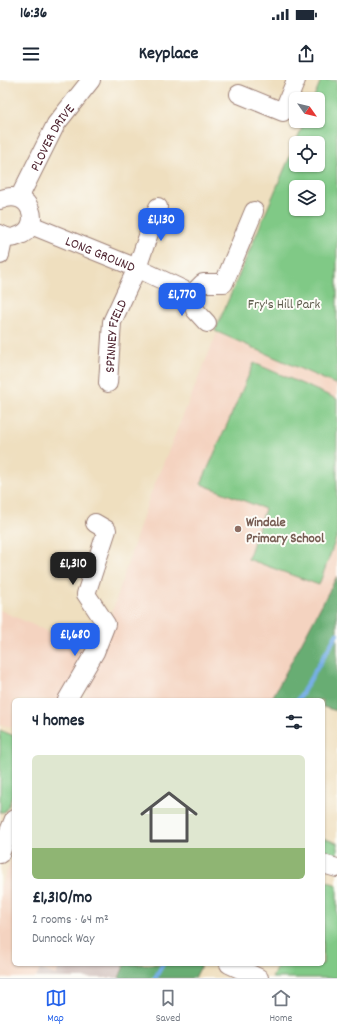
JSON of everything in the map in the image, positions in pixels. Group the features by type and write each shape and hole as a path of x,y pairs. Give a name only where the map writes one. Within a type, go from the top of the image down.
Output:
{"street":[{"name":"PLOVER DRIVE","path":"19,198 56,124 91,80"},
{"path":"239,94 283,112 296,80"},
{"path":"0,200 7,197 19,198 25,201 30,207 32,214 31,224 27,231 22,235 15,238 2,235 0,256"},
{"name":"SPINNEY FIELD","path":"108,383 112,322 136,268 158,206"},
{"path":"208,322 195,310 192,294 203,283 224,283 254,211"},
{"name":"LONG GROUND","path":"31,224 136,268 192,294"},
{"path":"68,698 95,652 106,624 86,594 107,530 95,523"},
{"path":"0,854 7,828"},
{"path":"325,865 337,868"},
{"path":"233,966 259,978"}],"shaded area":[{"name":"Windale Primary School","path":"217,333 337,385 337,576 272,698 85,698 97,652 110,618 149,498"},
{"path":"0,610 93,652 62,698 12,698 12,727 0,725"},
{"path":"12,859 12,966 59,966 56,975 40,969 36,978 0,978 0,887"},
{"path":"59,966 124,966 118,978 36,978 40,969 56,975"}],"green space":[{"name":"Fry's Hill Park","path":"321,80 337,80 337,385 215,331 289,158 289,172 325,172 325,136 299,136 302,128 325,128 325,92 316,92"},
{"path":"254,363 337,399 337,536 319,585 248,559 265,509 201,484"},
{"path":"337,576 337,711 325,708 325,698 272,698"},
{"path":"0,730 12,735 12,797 9,806 4,812 0,812"},
{"path":"325,839 337,843 337,859 325,856"},
{"path":"325,881 337,885 337,978 272,978 277,966 325,966"},
{"path":"124,966 201,966 195,978 119,978"}],"waterway":[{"path":"299,698 337,634"},
{"path":"155,978 162,966"}],"place":[{"name":"Windale Primary School","path":"238,529"}]}
